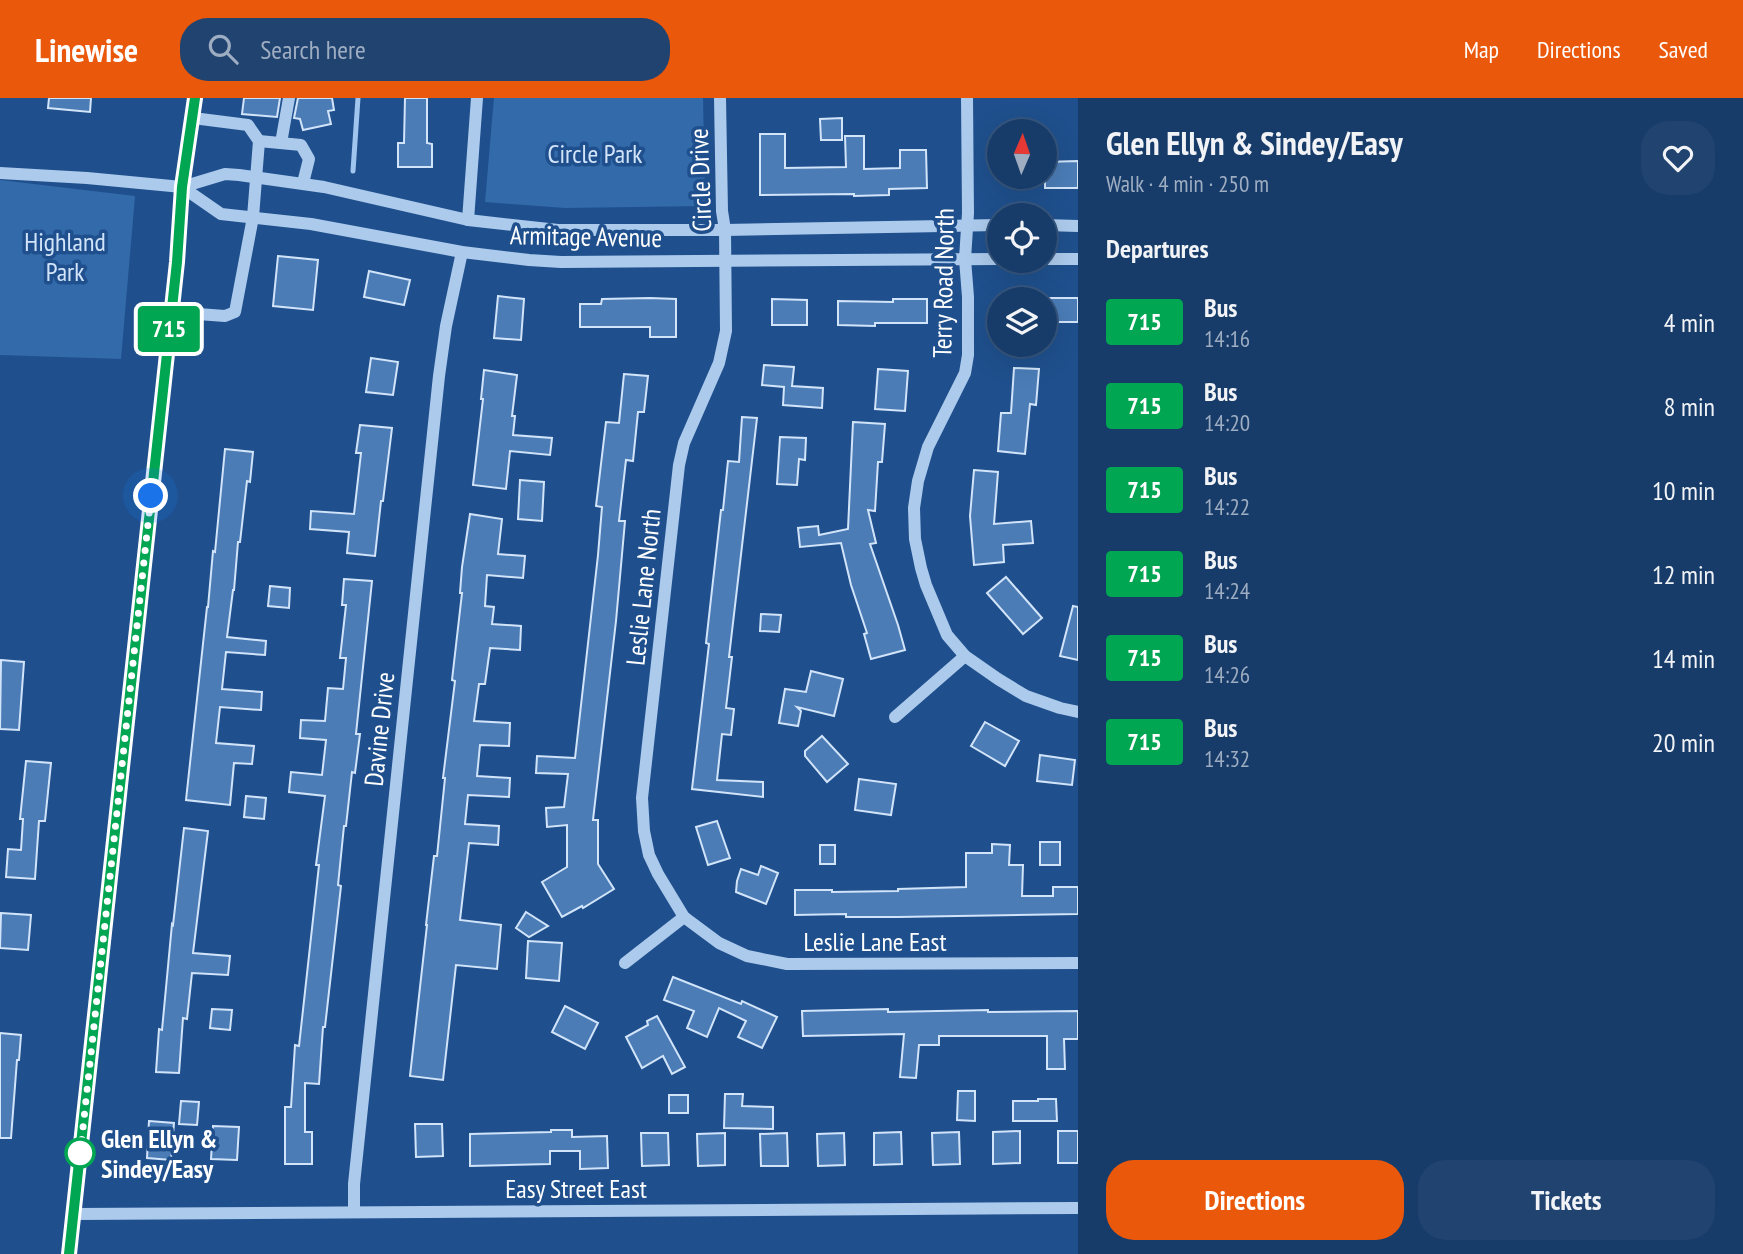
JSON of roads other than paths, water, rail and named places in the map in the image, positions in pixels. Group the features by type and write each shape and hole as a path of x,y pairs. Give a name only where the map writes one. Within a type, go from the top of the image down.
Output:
{"street":[{"path":"69,1254 177,262 182,187 195,98"},
{"path":"281,143 289,98"},
{"path":"468,220 477,98"},
{"name":"Circle Drive","path":"720,98 725,261"},
{"name":"Terry Road North","path":"967,98 965,259 968,355 965,373 928,447 918,481 914,508 915,539 926,585 947,635 965,656 1026,696 1078,712"},
{"path":"171,312 225,316 234,312 253,217 259,141 247,125 193,118"},
{"path":"259,141 301,145 309,159 303,183"},
{"name":"Armitage Avenue","path":"0,173 182,187 225,174 256,177 303,183 468,220 558,230 987,225"},
{"name":"Armitage Avenue","path":"182,187 220,214 311,224 462,253 529,261 987,259"},
{"path":"1057,225 1078,226"},
{"name":"Davine Drive","path":"354,1212 354,1184 439,376 446,326 462,253"},
{"path":"1057,259 1078,259"},
{"name":"Leslie Lane North","path":"684,917 649,855 642,798 679,465 684,443 719,363 724,345 725,261"},
{"path":"895,717 965,656"},
{"path":"625,963 684,917"},
{"name":"Leslie Lane East","path":"684,917 719,943 747,957 787,964 1078,963"},
{"name":"Easy Street East","path":"74,1214 1078,1208"}],"waterway":[{"path":"353,171 358,98"}],"place":[{"name":"Glen Ellyn & Sindey/Easy","path":"80,1153"}],"park label":[{"name":"Circle Park","path":"595,153"},
{"name":"Highland Park","path":"65,256"}]}
